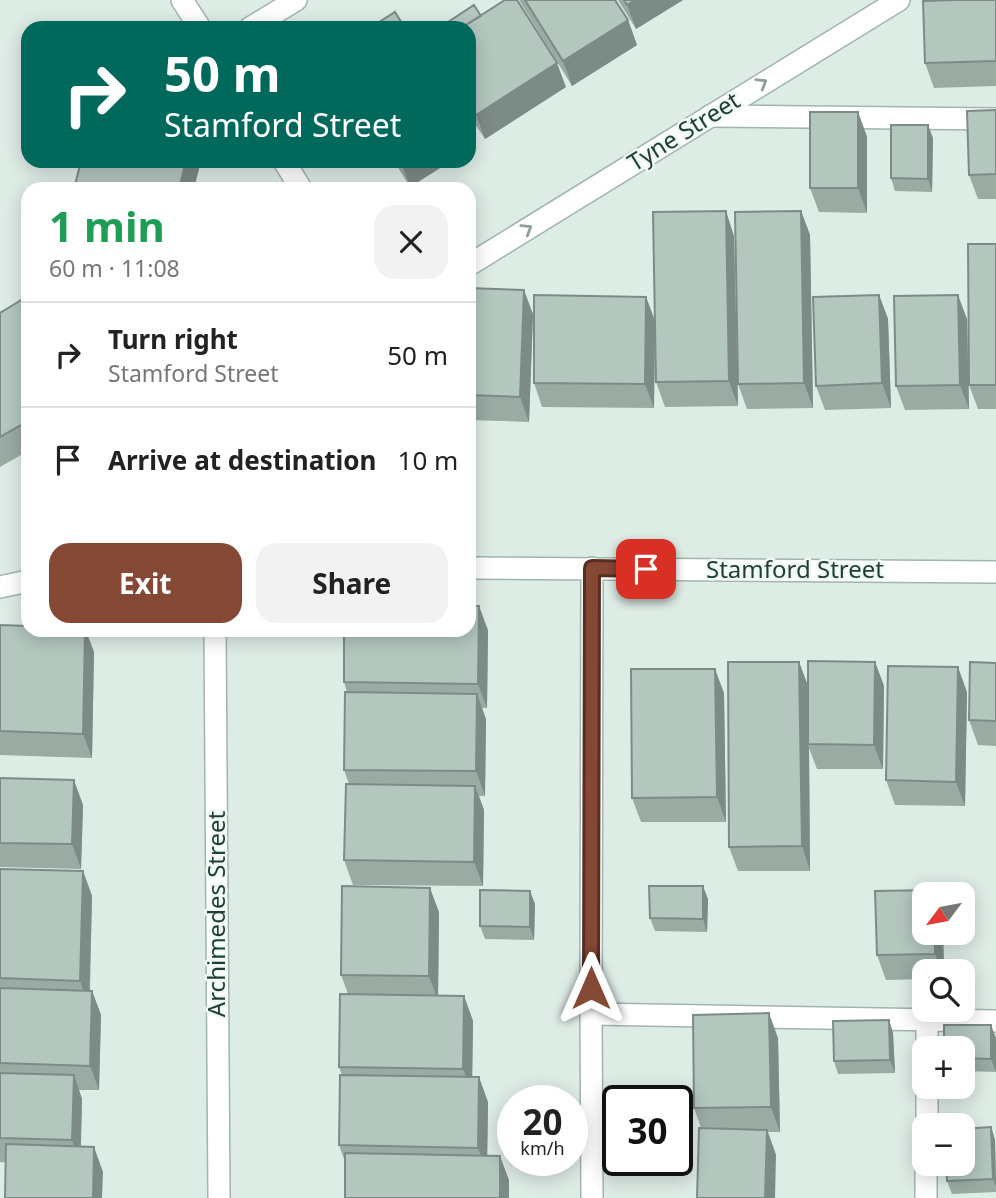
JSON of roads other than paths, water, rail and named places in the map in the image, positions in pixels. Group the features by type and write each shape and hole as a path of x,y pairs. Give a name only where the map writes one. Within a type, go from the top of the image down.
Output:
{"street":[{"path":"182,0 196,21"},
{"path":"262,21 296,0"},
{"name":"Tyne Street","path":"476,261 899,0"},
{"path":"710,116 996,119"},
{"name":"Stamford Street","path":"476,568 996,572"},
{"path":"592,568 592,1198"},
{"path":"0,587 21,582"},
{"name":"Archimedes Street","path":"215,637 219,1198"},
{"path":"591,1014 912,1021"},
{"path":"975,1021 996,1021"},
{"path":"926,1176 926,1198"}]}
